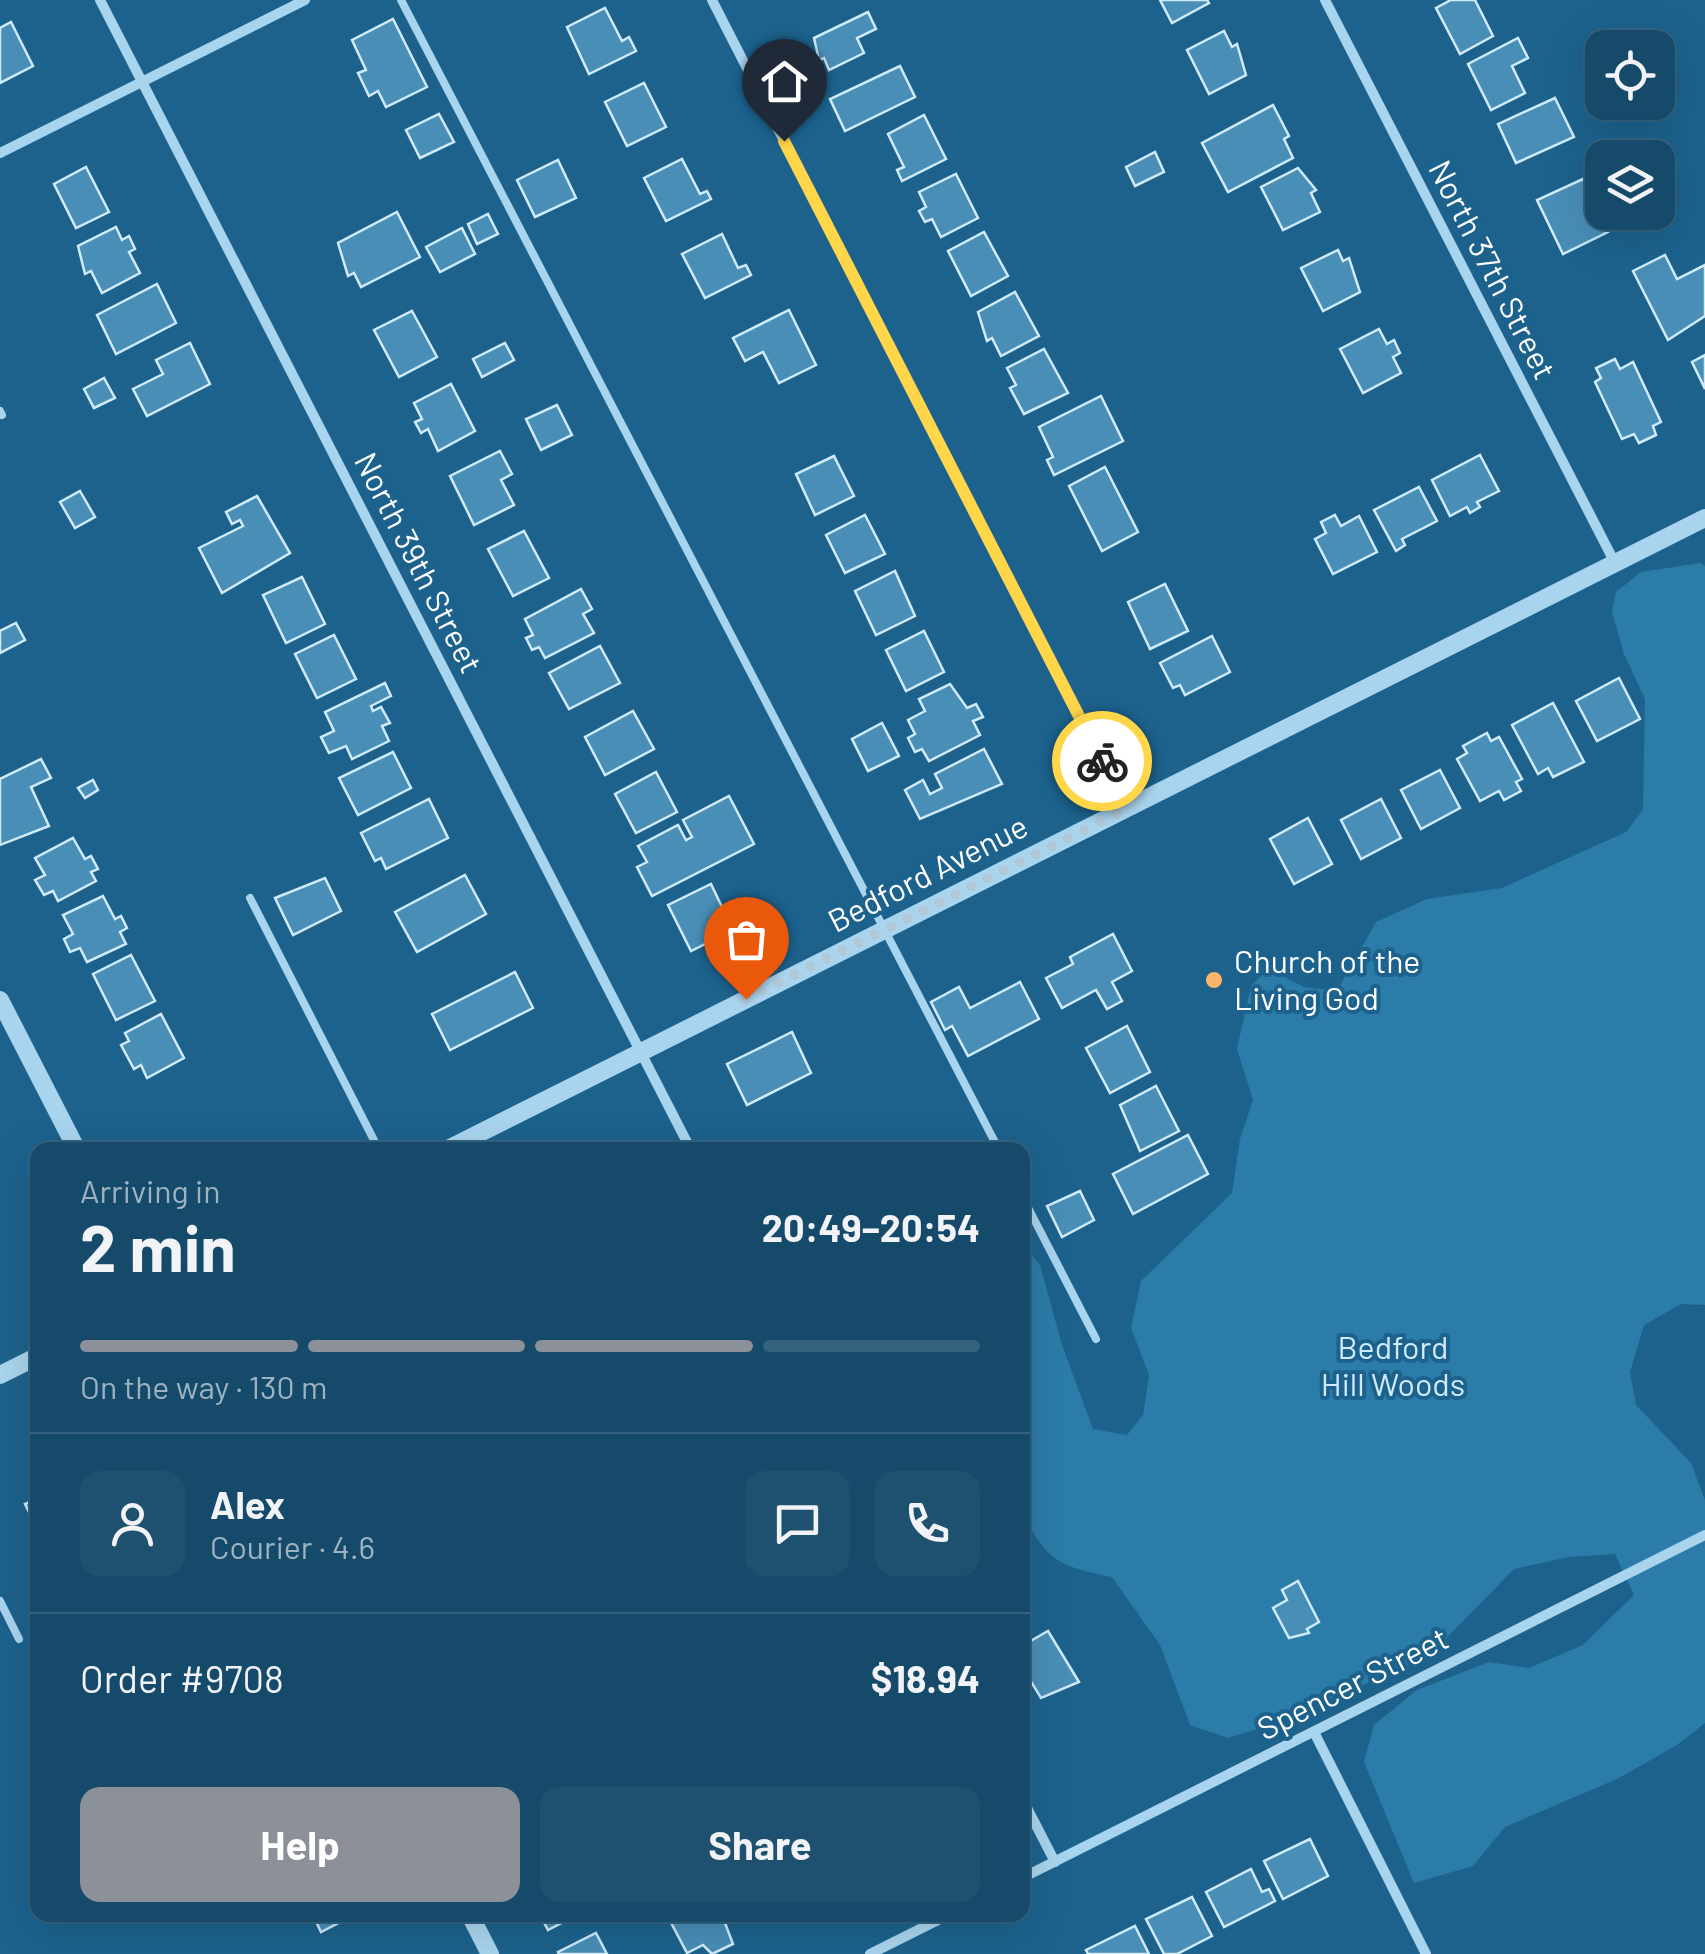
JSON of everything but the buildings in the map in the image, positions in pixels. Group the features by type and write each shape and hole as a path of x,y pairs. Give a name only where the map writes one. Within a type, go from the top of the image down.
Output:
{"street":[{"name":"North 39th Street","path":"100,0 688,1142"},
{"path":"0,153 304,0"},
{"path":"712,0 1126,809"},
{"name":"North 37th Street","path":"1325,0 1615,563"},
{"name":"Bedford Avenue","path":"462,1142 1705,518"},
{"path":"0,1000 73,1142"},
{"path":"0,1375 30,1360"},
{"name":"Spencer Street","path":"1030,1874 1705,1534"},
{"path":"1314,1732 1426,1954"},
{"path":"1030,1814 1055,1862"},
{"path":"474,1922 490,1954"},
{"path":"870,1954 934,1922"}],"lane":[{"path":"401,0 995,1142"},
{"path":"250,898 376,1142"},
{"path":"1030,1211 1096,1339"},
{"path":"0,1601 19,1639"}],"green space":[{"name":"Bedford Hill Woods","path":"1701,563 1705,566 1705,1305 1681,1304 1644,1325 1630,1372 1636,1405 1691,1463 1705,1500 1705,1723 1677,1745 1617,1779 1505,1827 1473,1866 1414,1883 1364,1762 1374,1725 1417,1690 1489,1662 1529,1668 1583,1645 1634,1595 1615,1554 1569,1557 1514,1569 1429,1656 1276,1723 1228,1738 1190,1725 1160,1645 1112,1577 1057,1560 1030,1526 1030,1253 1040,1265 1062,1345 1093,1429 1127,1435 1143,1415 1149,1375 1131,1328 1141,1281 1232,1193 1240,1139 1253,1100 1237,1049 1251,986 1268,969 1304,987 1337,991 1376,922 1427,899 1502,888 1626,832 1643,810 1645,699 1624,654 1612,612 1616,592 1641,572"}],"way so far":[{"path":"746,999 1126,809 1102,761"}],"place":[{"name":"Church of the Living God","path":"1214,980"}],"route":[{"path":"784,141 1102,761"}]}
